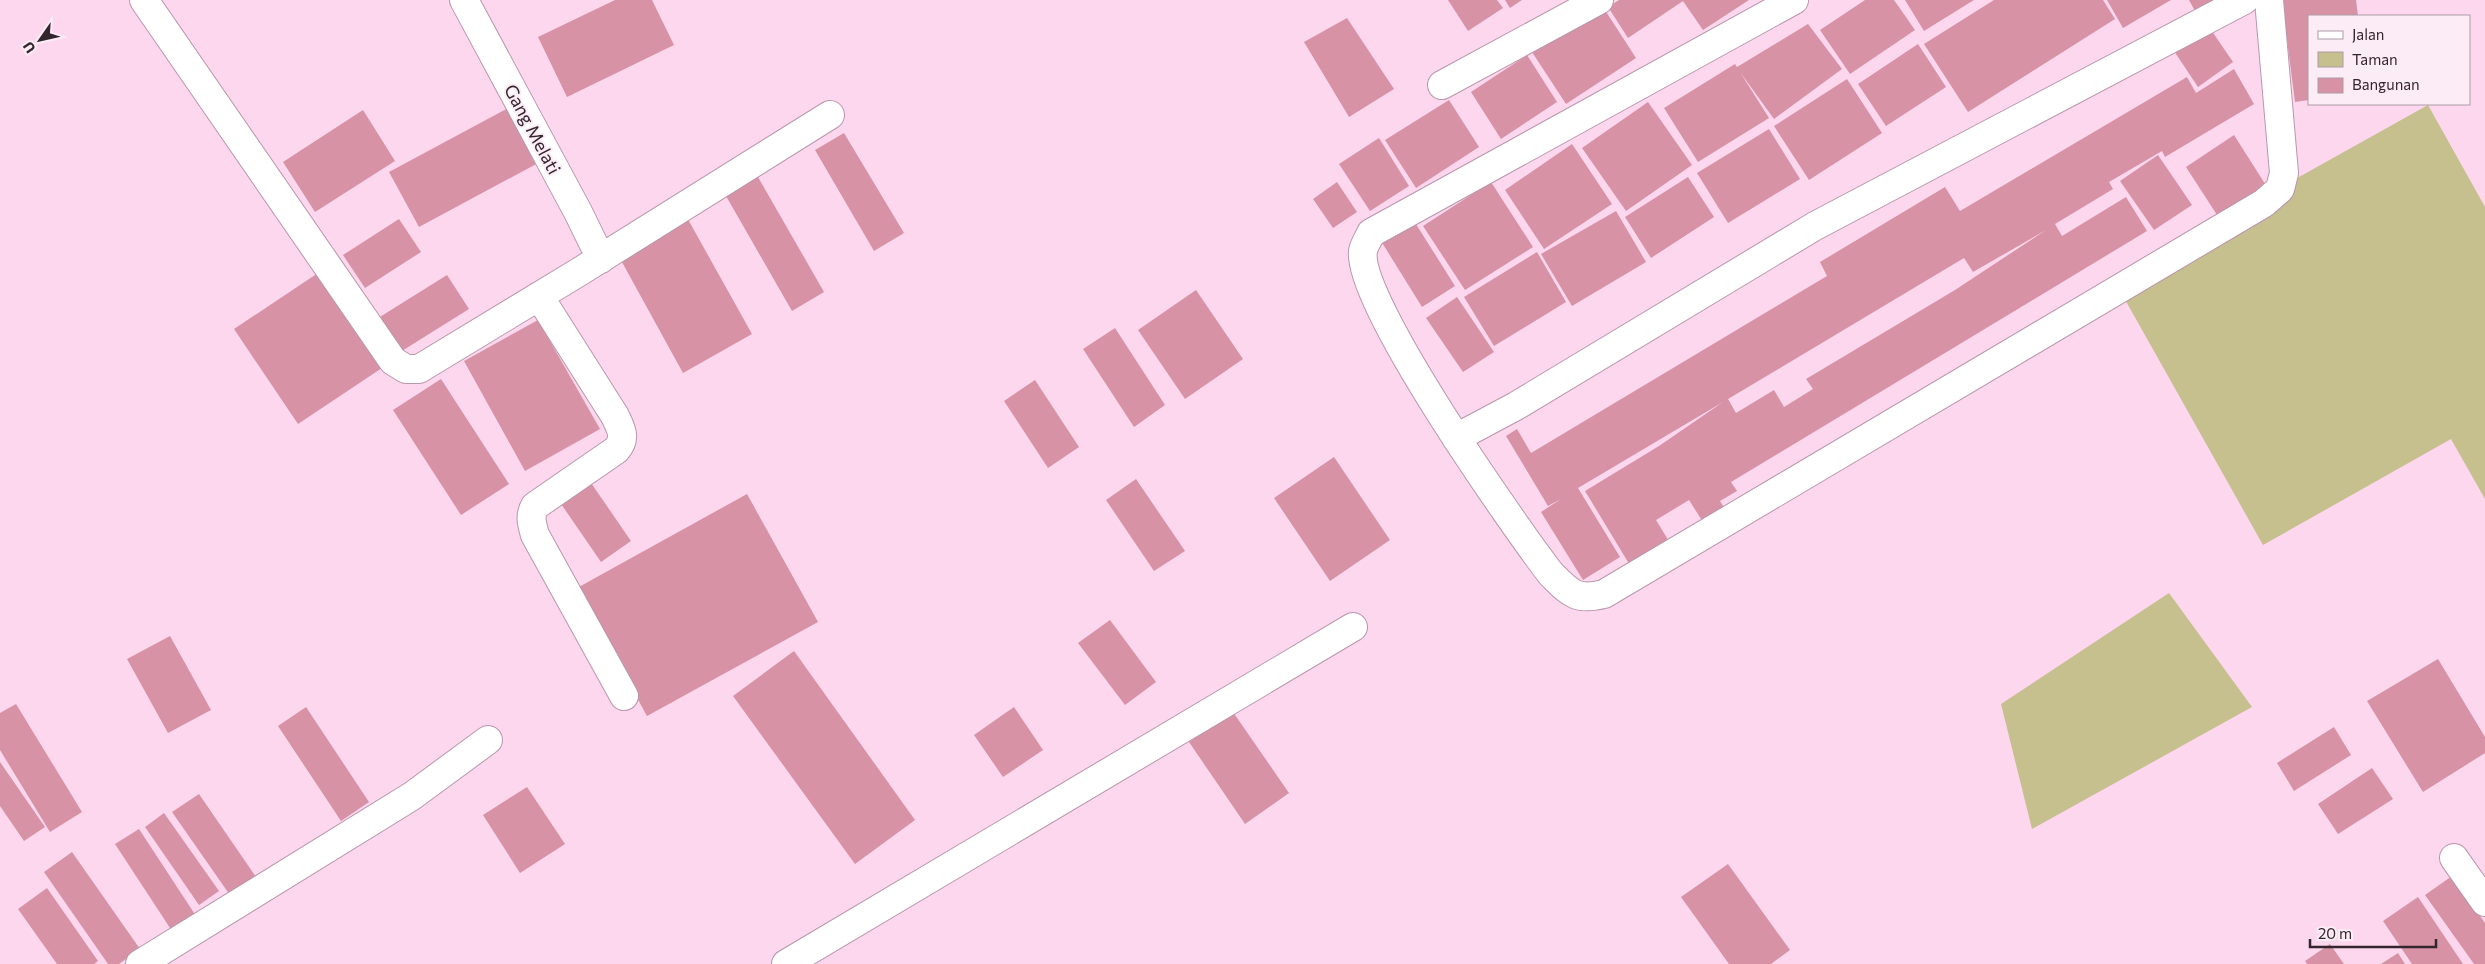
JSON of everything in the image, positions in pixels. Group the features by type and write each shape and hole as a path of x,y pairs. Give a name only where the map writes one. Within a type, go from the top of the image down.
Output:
{"street":[{"path":"144,0 393,361 406,369 419,369 600,259 830,115"},
{"name":"Gang Melati","path":"464,0 578,212 600,259"},
{"path":"1442,85 1598,0"},
{"path":"1794,0 1371,234 1363,251 1366,270 1382,314 1456,438 1531,548 1568,592 1586,598 1604,594 2264,203 2280,189 2284,173 2269,0"},
{"path":"1456,438 1516,406 1815,226 2244,0"},
{"path":"539,296 615,416 623,437 622,443 616,450 535,506 531,513 531,520 536,535 624,696"},
{"path":"786,964 1353,627"},
{"path":"140,964 412,796 488,740"},
{"path":"2454,858 2485,902"}],"green space":[{"path":"2428,105 2485,207 2485,499 2451,439 2263,545 2114,280"},
{"path":"2169,593 2252,707 2032,829 2001,704"}],"building":[{"path":"615,0 652,0 674,45 567,97 538,37"},
{"path":"1448,0 1497,0 1503,8 1468,31"},
{"path":"1505,0 1522,0 1510,8"},
{"path":"1619,0 1749,0 1703,30 1683,1 1628,38 1608,7"},
{"path":"1865,0 1894,0 1915,30 1850,74 1820,30"},
{"path":"1905,0 1974,0 1924,31"},
{"path":"1994,0 2103,0 2115,19 1968,112 1924,44"},
{"path":"2107,0 2171,0 2123,28"},
{"path":"2189,0 2213,0 2195,11"},
{"path":"2282,0 2356,0 2358,15 2308,15 2308,100 2295,102"},
{"path":"1601,4 1636,58 1566,104 1530,49"},
{"path":"1347,18 1394,89 1349,117 1304,42"},
{"path":"1808,24 1842,69 1774,119 1740,72 1769,118 1698,162 1664,108 1735,64 1737,67"},
{"path":"2207,24 2233,62 2198,87 2172,48"},
{"path":"1918,44 1946,87 1886,126 1858,84"},
{"path":"1527,55 1557,102 1501,139 1471,92"},
{"path":"2234,69 2254,104 2165,157 2162,151 2109,182 2113,189 2055,224 2062,236 2126,197 2147,231 1731,482 1737,491 1720,501 1729,516 1708,530 1689,500 1656,520 1670,543 1631,567 1585,491 1659,446 1723,402 1578,488 1620,557 1583,580 1541,512 1561,499 1548,506 1506,436 1517,429 1531,453 1827,276 1820,262 1945,187 1960,211 2187,77 2196,93","holes":["2046,230 1955,290 1806,379 1813,389 1784,407 1774,390 1736,413 1728,399 1964,258 1973,272"]},
{"path":"1847,79 1882,133 1809,180 1774,126"},
{"path":"1449,100 1479,147 1416,188 1385,140"},
{"path":"1648,102 1692,165 1626,211 1582,148"},
{"path":"510,107 540,162 419,227 389,172"},
{"path":"363,110 395,161 315,212 283,162"},
{"path":"1769,129 1800,179 1728,223 1697,173"},
{"path":"844,133 904,233 874,251 815,150"},
{"path":"2234,135 2267,187 2219,218 2186,167"},
{"path":"1379,138 1409,186 1370,211 1339,164"},
{"path":"1572,144 1612,204 1544,249 1505,190"},
{"path":"2158,155 2192,205 2154,230 2120,181"},
{"path":"758,177 824,292 792,311 726,196"},
{"path":"1688,177 1714,217 1651,258 1625,217"},
{"path":"1337,182 1357,212 1333,228 1313,199"},
{"path":"1491,182 1533,247 1465,290 1423,226"},
{"path":"1616,211 1646,262 1572,306 1541,254"},
{"path":"685,214 752,334 683,373 617,253"},
{"path":"399,219 421,252 365,288 343,255"},
{"path":"1414,221 1455,286 1422,307 1381,241"},
{"path":"1537,252 1566,302 1494,346 1464,297"},
{"path":"318,273 382,368 298,424 234,329"},
{"path":"447,275 469,309 397,354 375,320"},
{"path":"1196,290 1243,359 1185,399 1138,330"},
{"path":"1457,297 1494,352 1463,372 1426,318"},
{"path":"538,320 600,429 525,471 464,361"},
{"path":"1115,328 1165,405 1134,427 1083,349"},
{"path":"441,379 509,484 461,515 393,410"},
{"path":"1035,380 1079,447 1048,468 1004,401"},
{"path":"1334,457 1390,540 1330,581 1274,498"},
{"path":"1136,479 1185,551 1154,571 1106,500"},
{"path":"589,480 631,541 601,562 559,501"},
{"path":"747,494 818,622 647,716 577,588"},
{"path":"1110,620 1156,682 1125,705 1078,643"},
{"path":"170,636 211,710 168,733 127,659"},
{"path":"794,651 915,820 855,864 733,696"},
{"path":"2438,659 2485,737 2485,753 2423,792 2367,701"},
{"path":"16,704 82,812 50,832 0,750 0,713"},
{"path":"306,707 369,802 341,821 278,726"},
{"path":"1014,707 1043,750 1003,777 974,735"},
{"path":"1233,712 1289,793 1245,824 1189,742"},
{"path":"2334,727 2351,755 2294,791 2277,763"},
{"path":"0,762 45,827 24,841 0,806"},
{"path":"2372,768 2393,799 2338,834 2318,804"},
{"path":"527,787 565,844 520,873 483,815"},
{"path":"199,794 258,880 232,898 172,812"},
{"path":"164,813 219,891 199,905 145,827"},
{"path":"139,829 196,916 172,931 115,844"},
{"path":"72,852 140,949 119,964 108,964 44,872"},
{"path":"1728,864 1790,950 1771,964 1729,964 1681,897"},
{"path":"2452,876 2485,923 2485,964 2474,964 2425,895"},
{"path":"47,888 98,961 94,964 57,964 18,909"},
{"path":"2418,897 2463,964 2412,964 2383,921"},
{"path":"2330,944 2344,964 2307,964 2305,961"},
{"path":"2398,953 2405,964 2381,964"}]}
